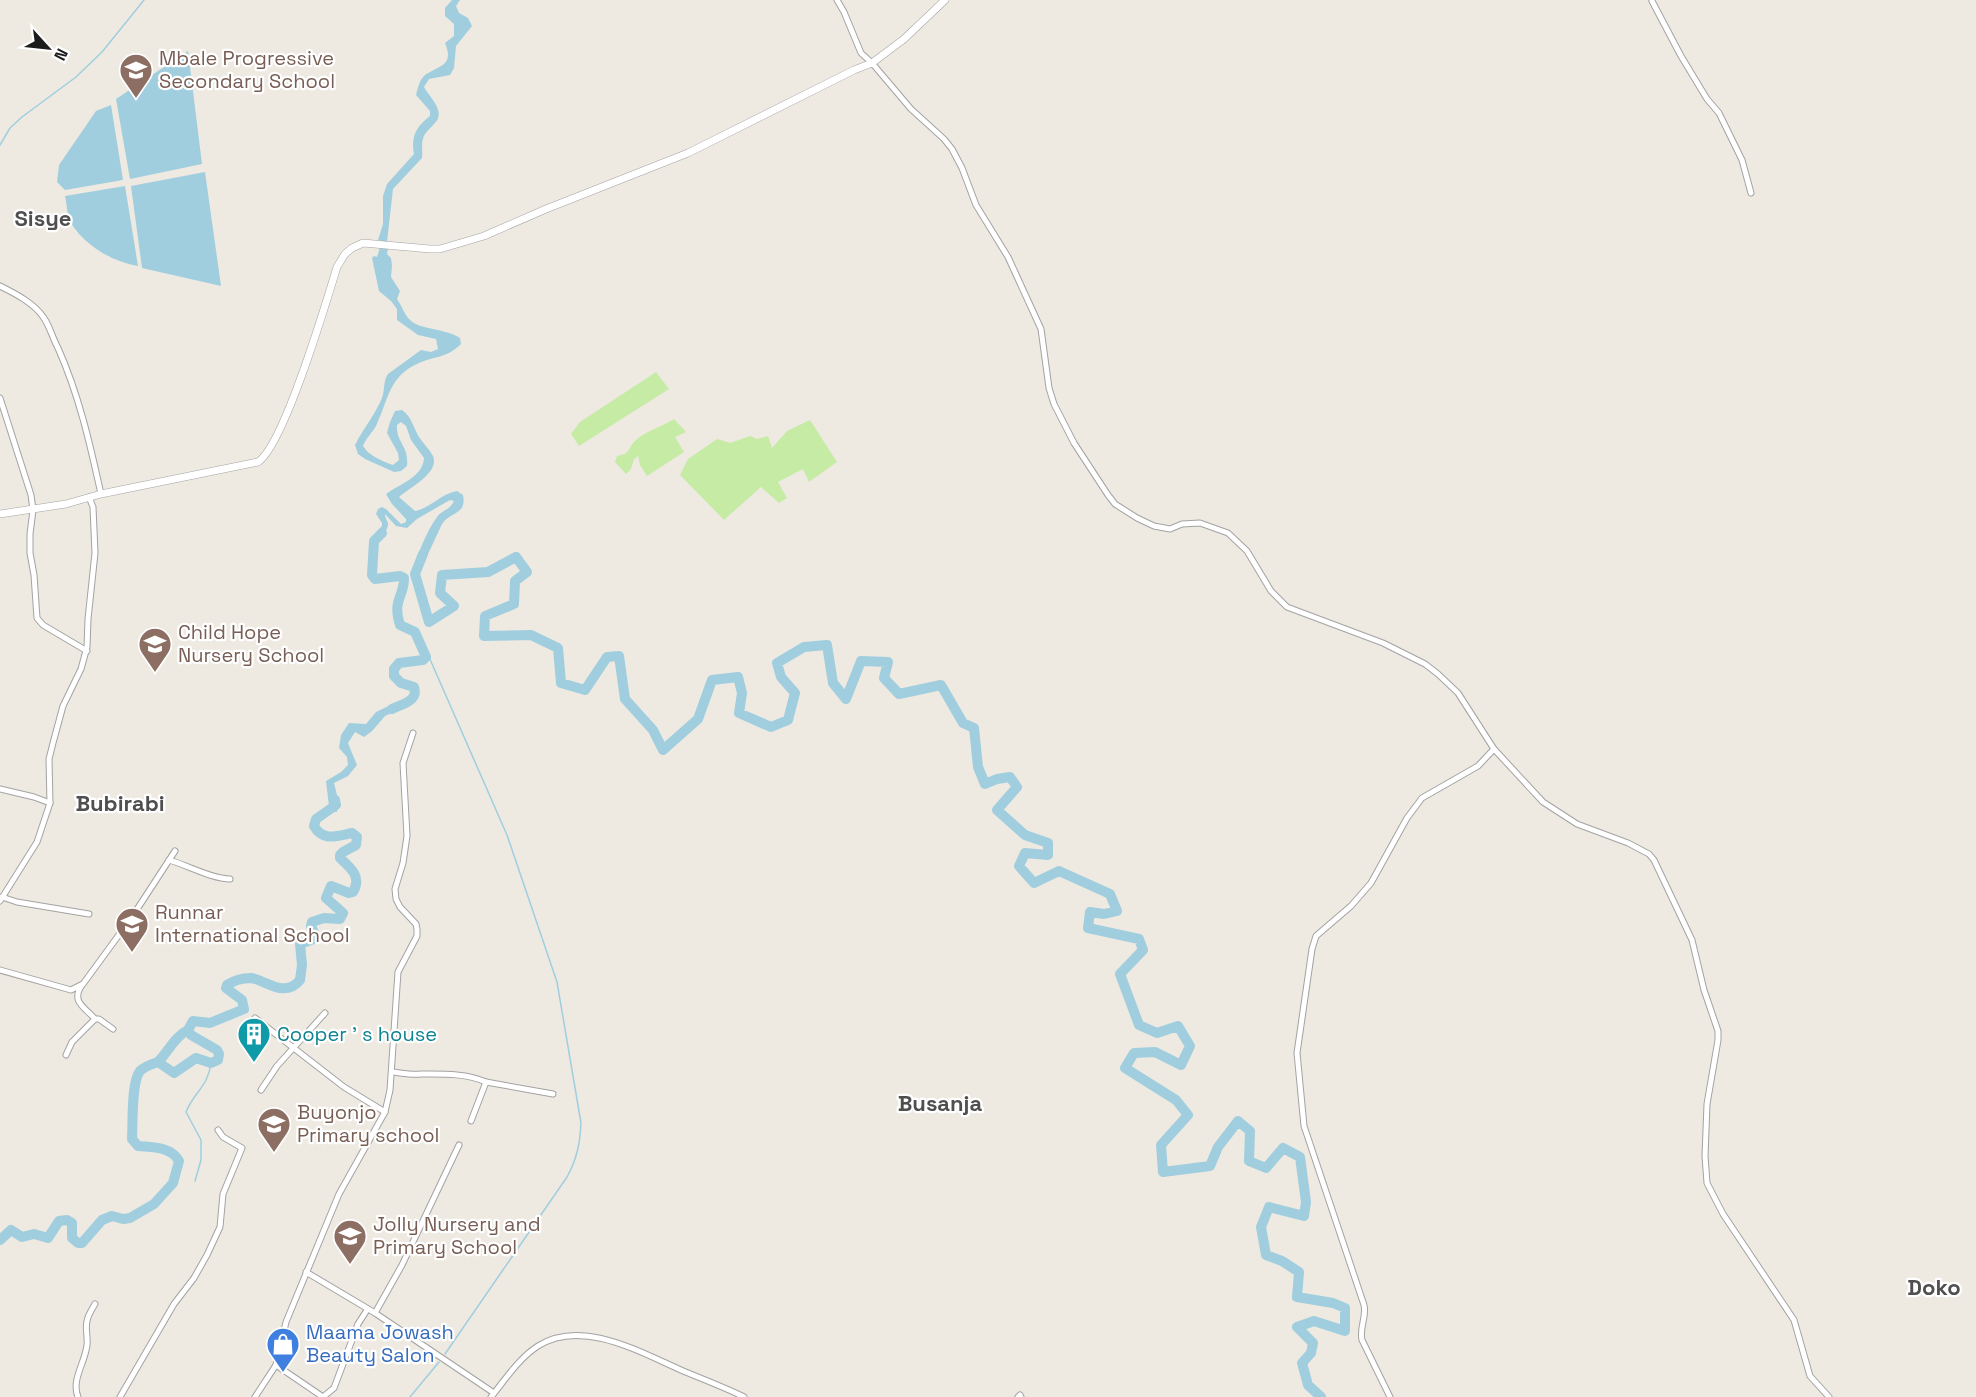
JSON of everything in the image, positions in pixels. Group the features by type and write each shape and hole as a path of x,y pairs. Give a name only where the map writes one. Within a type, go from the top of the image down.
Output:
{"street":[{"path":"837,0 861,53 911,109 952,149 976,205 1008,257 1041,329 1053,404 1074,443 1115,504 1154,526 1170,529 1182,524 1200,523 1228,533 1246,551 1271,591 1287,607 1383,643 1410,656 1438,674 1458,693 1494,749 1543,802 1577,824 1638,847 1654,860 1692,940 1704,990 1718,1031 1707,1104 1705,1156 1707,1183 1723,1214 1794,1320 1810,1376 1829,1397"},
{"path":"0,514 33,510 258,462 271,448 298,386 337,267 352,248 363,243 380,243 411,249 440,249 484,236 688,153 845,74 872,63 903,39 945,0"},
{"path":"1653,0 1681,56 1707,99 1719,113 1743,160 1751,193"},
{"path":"0,286 30,303 44,318 77,396 101,494"},
{"path":"0,398 31,495 33,510 30,553 37,618 44,625 87,651"},
{"path":"89,497 93,507 95,554 87,651 63,706 53,743 50,759 50,803 37,842 1,899 89,914"},
{"path":"255,1397 276,1365 286,1322 339,1194 385,1112 392,1072 398,972 417,936 416,924 400,907 395,889 403,863 407,836 404,763 412,733"},
{"path":"1390,1397 1362,1340 1364,1305 1304,1126 1297,1053 1312,949 1316,936 1351,906 1371,883 1407,818 1422,798 1478,766 1494,749"},
{"path":"0,789 50,803"},
{"path":"113,1029 83,1009 78,998 78,991 132,917 175,850"},
{"path":"168,860 221,879 230,879"},
{"path":"0,970 71,990 83,984"},
{"path":"261,1090 277,1066 325,1013"},
{"path":"255,1018 344,1087 385,1112"},
{"path":"66,1055 72,1042 95,1019"},
{"path":"392,1072 420,1075 452,1074 477,1078 486,1083 553,1094"},
{"path":"471,1121 486,1083"},
{"path":"120,1397 174,1304 194,1278 220,1227 222,1194 242,1148 224,1137 218,1130"},
{"path":"375,1313 402,1265 459,1145"},
{"path":"306,1272 375,1313 493,1395 537,1346 557,1338 576,1335 620,1342 732,1395 744,1397"},
{"path":"78,1397 75,1389 87,1348 86,1325 88,1315 95,1304"},
{"path":"276,1365 323,1397 334,1388 358,1324 367,1310"}],"green space":[{"path":"656,372 669,389 579,446 571,434 580,422"},
{"path":"674,419 686,432 675,437 684,452 647,476 640,465 638,456 626,474 615,462 617,456 627,452 639,438"},
{"path":"810,420 837,462 809,482 803,469 778,482 787,498 779,503 761,487 724,520 680,475 688,459 717,439 730,443 750,436 757,439 768,436 772,448 787,431"}],"water":[{"path":"452,0 460,0 456,6 459,13 468,18 472,26 456,46 454,68 450,75 429,79 424,87 438,110 438,119 424,137 422,158 393,189 387,242 378,240 383,224 383,196 387,184 414,154 413,142 416,132 430,116 430,111 416,95 424,76 444,64 448,57 445,43 454,36 454,24 445,16 445,8"},
{"path":"188,51 202,164 130,179 116,99"},
{"path":"111,105 123,180 65,190 57,182 59,165 96,111"},
{"path":"205,172 221,286 142,268 131,186"},
{"path":"125,186 138,266 119,261 92,246 71,223 67,210 65,196"},
{"path":"380,247 388,248 387,254 391,258 392,266 391,277 400,291 397,299 408,318 420,326 454,335 460,338 461,344 451,352 419,363 401,374 391,390 376,426 363,446 380,460 393,465 399,460 398,453 387,433 395,411 402,410 432,454 434,462 428,474 399,497 415,511 457,491 463,495 463,506 442,524 422,567 415,563 427,533 437,517 454,501 450,500 417,519 407,528 396,526 385,514 387,529 374,541 377,531 382,526 376,514 378,509 382,507 386,509 401,524 406,522 386,494 415,475 423,465 424,458 411,440 406,426 401,422 397,425 397,431 406,453 407,466 401,471 394,472 365,459 358,454 355,445 379,404 388,374 421,350 431,352 438,349 436,339 418,335 397,320 397,309 379,291 372,258 377,257"},
{"path":"397,702 405,704 405,707 385,716 364,737 355,732 348,743 357,765 348,776 334,783 338,799 337,812 325,809 329,806 326,781 348,765 347,757 339,748 341,735 349,723 366,724 376,712"}],"waterway":[{"path":"0,145 10,128 22,117 76,77 102,52 144,0"},
{"path":"382,533 374,541 372,575 375,579 400,576 404,578 397,610 400,625 415,632 426,657 423,660 399,663 394,669 394,676 401,683 414,687 415,692 412,699 392,709"},
{"path":"423,554 415,574 429,622 454,606 440,593 442,575 488,572 516,557 527,572 515,581 514,604 485,616 484,636 531,635 558,648 561,683 585,690 607,657 619,656 625,699 653,730 663,750 698,719 712,680 738,677 742,693 739,713 771,727 788,720 795,693 781,677 777,663 804,647 827,645 833,683 846,699 861,661 888,662 884,678 899,694 941,685 963,723 974,728 978,767 985,784 1010,777 1017,787 997,810 1025,835 1048,843 1048,855 1025,853 1019,866 1034,883 1059,871 1110,894 1117,911 1104,914 1090,912 1088,928 1139,939 1143,950 1120,974 1139,1025 1157,1033 1178,1026 1190,1046 1181,1065 1155,1052 1134,1053 1125,1068 1176,1100 1188,1115 1161,1145 1163,1172 1210,1166 1218,1147 1238,1121 1250,1131 1249,1161 1266,1168 1283,1148 1300,1157 1306,1202 1304,1216 1269,1207 1261,1227 1266,1255 1282,1261 1299,1272 1297,1297 1333,1303 1345,1308 1345,1331 1314,1321 1297,1327 1313,1343 1311,1353 1302,1363 1308,1385 1321,1397"},
{"path":"426,657 429,657 507,835 557,982 581,1123 577,1151 567,1177 445,1354"},
{"path":"0,1240 11,1230 22,1237 34,1234 48,1238 59,1221 67,1220 72,1223 72,1238 82,1243 102,1220 112,1216 130,1218 154,1204 173,1183 179,1161 176,1156 166,1150 138,1146 132,1139 137,1076 144,1068 158,1062 174,1073 196,1058 211,1063 218,1060 217,1050 191,1035 188,1030 193,1021 210,1023 244,1009 242,1000 226,988 227,985 241,979 251,978 275,987 288,988 300,980 302,965 300,944 316,938 311,926 312,922 324,918 340,919 343,913 326,898 331,886 349,893 353,892 356,882 354,873 340,858 340,855 356,845 357,837 352,833 326,836 314,826 316,819 336,805 335,800"},
{"path":"158,1062 175,1040 188,1030"},
{"path":"195,1181 201,1160 201,1140 186,1112 204,1084 211,1063"},
{"path":"410,1397 439,1362"}],"place":[{"name":"Mbale Progressive Secondary School","path":"136,99"},
{"name":"Child Hope Nursery School","path":"155,673"},
{"name":"Runnar International School","path":"132,953"},
{"name":"Cooper ' s house","path":"254,1063"},
{"name":"Buyonjo Primary school","path":"274,1153"},
{"name":"Jolly Nursery and Primary School","path":"350,1265"},
{"name":"Maama Jowash Beauty Salon","path":"283,1373"}],"district":[{"name":"Sisye","path":"43,218"},
{"name":"Bubirabi","path":"120,803"},
{"name":"Busanja","path":"940,1103"},
{"name":"Doko","path":"1934,1287"}]}
